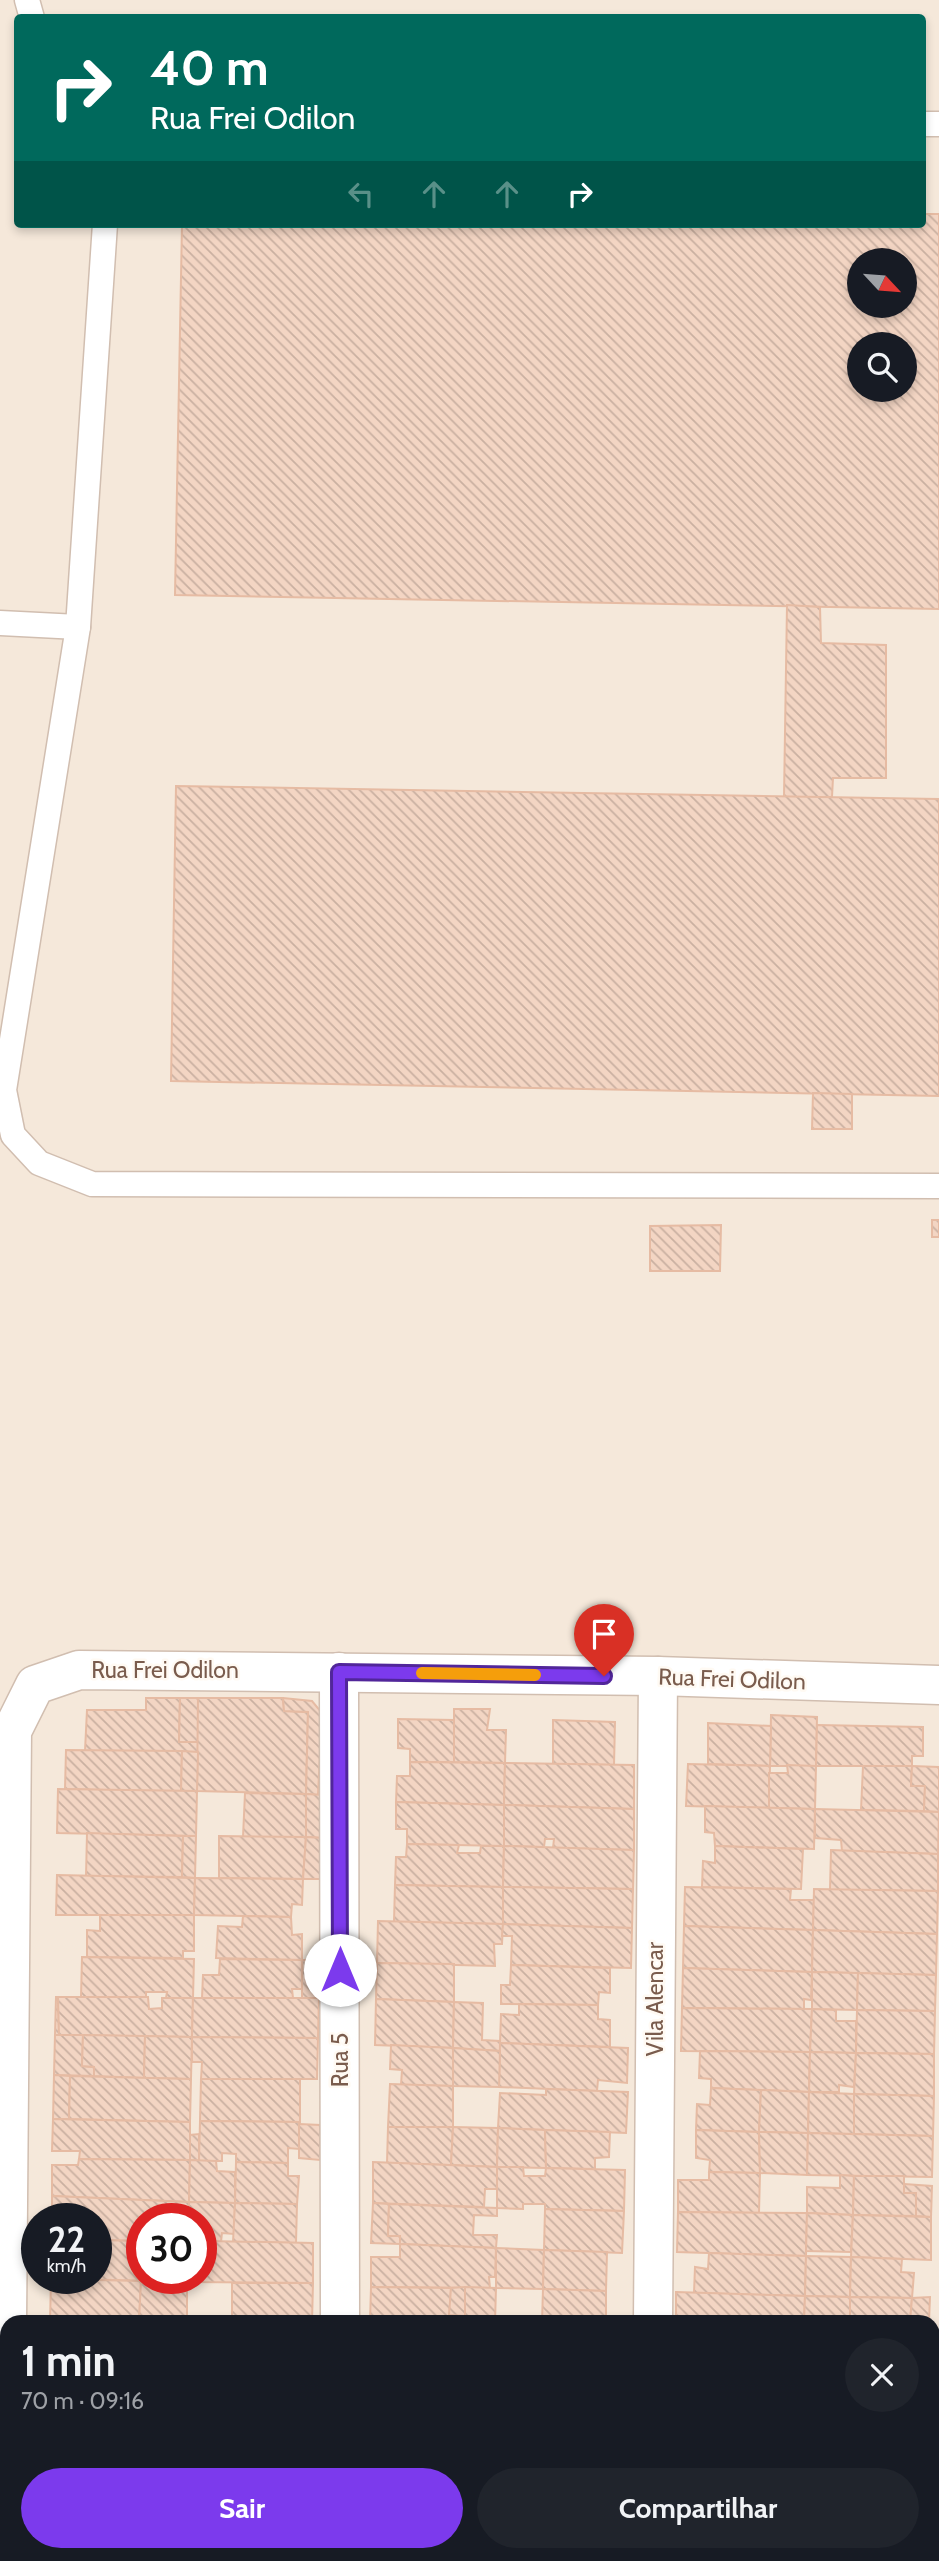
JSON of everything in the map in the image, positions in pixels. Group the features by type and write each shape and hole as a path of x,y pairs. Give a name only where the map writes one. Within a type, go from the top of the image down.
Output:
{"street":[{"name":"Rua Frei Odilon","path":"7,2315 5,1943 12,1731 35,1685 79,1670 658,1676 939,1685"},
{"name":"Rua 5","path":"339,1672 340,2315"},
{"name":"Vila Alencar","path":"653,2315 658,1676"}],"lane":[{"path":"105,228 78,627 4,1090 13,1135 39,1163 92,1184 939,1186"},
{"path":"0,624 78,627"}],"shaded area":[{"path":"0,0 939,0 939,2315 0,2315"}],"building":[{"path":"926,214 939,214 939,609 175,595 182,228 926,228"},
{"path":"787,605 820,607 821,643 886,645 886,778 833,778 832,797 784,797"},
{"path":"176,786 939,799 939,1096 171,1081"},
{"path":"813,1093 852,1094 852,1129 812,1129"},
{"path":"932,1220 939,1220 939,1237 932,1237"},
{"path":"721,1225 720,1271 650,1271 650,1226"},
{"path":"146,1698 180,1698 179,1742 198,1742 198,1752 85,1751 87,1710 146,1710"},
{"path":"180,1698 198,1698 198,1742 179,1742"},
{"path":"198,1698 283,1698 284,1711 308,1712 306,1794 197,1791"},
{"path":"283,1698 312,1701 322,1713 318,1795 306,1794 308,1712 284,1711"},
{"path":"454,1709 490,1709 487,1730 506,1730 505,1763 454,1762"},
{"path":"771,1715 817,1717 816,1766 770,1766"},
{"path":"398,1719 454,1720 454,1762 410,1762 410,1749 398,1748"},
{"path":"553,1720 615,1722 614,1765 553,1764"},
{"path":"708,1723 771,1726 770,1766 708,1764"},
{"path":"817,1725 923,1727 923,1756 912,1756 912,1766 816,1766"},
{"path":"66,1750 182,1751 181,1792 65,1789"},
{"path":"182,1751 198,1752 197,1791 181,1792"},
{"path":"410,1762 505,1763 504,1805 396,1802 397,1776 410,1776"},
{"path":"505,1763 634,1765 634,1809 504,1805"},
{"path":"688,1764 770,1766 769,1808 686,1806"},
{"path":"787,1765 816,1766 815,1809 769,1808 769,1773 788,1773"},
{"path":"863,1766 912,1766 911,1786 925,1786 924,1811 861,1810"},
{"path":"912,1766 939,1767 939,1812 924,1811 925,1786 911,1786"},
{"path":"58,1789 197,1791 196,1836 57,1833"},
{"path":"245,1793 306,1794 306,1837 243,1837"},
{"path":"306,1794 324,1795 323,1838 306,1837"},
{"path":"396,1802 504,1805 504,1846 407,1844 407,1829 396,1829"},
{"path":"504,1805 634,1809 634,1850 553,1848 554,1839 545,1839 544,1847 504,1846"},
{"path":"705,1806 815,1809 814,1849 715,1846 714,1833 705,1832"},
{"path":"815,1809 939,1812 938,1854 842,1851 841,1840 815,1838"},
{"path":"87,1833 183,1836 182,1877 86,1876"},
{"path":"183,1836 196,1836 195,1878 182,1877"},
{"path":"219,1836 306,1837 303,1879 219,1878"},
{"path":"306,1837 323,1838 322,1879 303,1879"},
{"path":"407,1844 459,1845 457,1853 480,1853 481,1846 504,1846 503,1887 395,1885 396,1857 406,1857"},
{"path":"504,1846 634,1850 633,1889 503,1887"},
{"path":"715,1846 803,1849 801,1889 702,1887 703,1861 715,1863"},
{"path":"831,1850 938,1854 938,1891 830,1890"},
{"path":"57,1875 195,1878 194,1915 56,1915"},
{"path":"195,1878 303,1879 302,1905 292,1904 291,1917 194,1915"},
{"path":"395,1885 503,1887 503,1924 394,1922"},
{"path":"503,1887 633,1889 632,1928 503,1924"},
{"path":"685,1887 791,1889 790,1900 814,1900 813,1930 684,1926"},
{"path":"814,1889 938,1891 937,1934 813,1930"},
{"path":"100,1915 194,1915 194,1951 183,1951 183,1958 87,1957 87,1930 100,1931"},
{"path":"243,1916 291,1917 292,1935 302,1934 302,1960 216,1958 218,1926 242,1927"},
{"path":"378,1921 503,1924 502,1944 494,1944 495,1966 377,1963"},
{"path":"503,1924 632,1928 631,1968 511,1965 512,1936 502,1936"},
{"path":"684,1926 813,1930 812,1972 683,1968"},
{"path":"813,1930 937,1934 936,1975 812,1972"},
{"path":"82,1957 194,1959 193,1998 166,1998 167,1992 146,1992 146,1998 81,1997"},
{"path":"220,1959 302,1960 302,1989 292,1989 293,1998 202,1998 203,1975 219,1975"},
{"path":"302,1960 320,1960 319,1998 302,1998"},
{"path":"377,1963 454,1964 454,2002 376,1999"},
{"path":"511,1965 610,1968 610,1993 599,1992 598,2005 501,2004 501,1985 510,1985"},
{"path":"683,1968 812,1972 811,2000 804,1999 804,2009 682,2008"},
{"path":"812,1972 858,1973 857,2010 812,2009"},
{"path":"858,1973 936,1975 935,2011 857,2010"},
{"path":"58,1997 59,2035 55,2035"},
{"path":"58,1997 148,1997 149,2009 162,2008 162,1998 193,1998 192,2037 59,2035"},
{"path":"193,1998 319,1998 318,2038 192,2037"},
{"path":"376,1999 454,2002 453,2048 375,2045"},
{"path":"454,2002 483,2003 482,2040 500,2041 500,2051 453,2048"},
{"path":"519,2004 598,2005 598,2019 610,2020 610,2047 500,2043 501,2014 519,2015"},
{"path":"682,2008 812,2009 810,2052 681,2051"},
{"path":"812,2009 836,2010 836,2021 856,2021 856,2053 810,2052"},
{"path":"857,2010 935,2011 934,2054 856,2053"},
{"path":"55,2035 83,2035 82,2066 94,2067 94,2076 54,2075"},
{"path":"83,2035 145,2036 144,2078 94,2076 94,2067 82,2066"},
{"path":"145,2036 192,2037 191,2079 144,2078"},
{"path":"192,2037 318,2038 317,2079 201,2079 202,2062 192,2062"},
{"path":"500,2043 628,2048 627,2083 598,2080 597,2091 499,2087"},
{"path":"391,2045 453,2048 453,2086 401,2085 402,2070 390,2069"},
{"path":"453,2048 500,2051 499,2087 453,2086"},
{"path":"700,2051 810,2052 809,2092 711,2088 711,2079 699,2078"},
{"path":"810,2052 856,2053 854,2087 839,2085 839,2092 809,2092"},
{"path":"856,2053 934,2054 934,2096 854,2094"},
{"path":"54,2075 70,2076 69,2119 53,2119"},
{"path":"70,2076 191,2079 190,2122 69,2119"},
{"path":"201,2079 300,2079 300,2122 200,2121"},
{"path":"390,2084 453,2086 453,2127 388,2127"},
{"path":"711,2088 761,2090 759,2132 696,2130 697,2104 710,2105"},
{"path":"546,2089 628,2092 626,2133 498,2128 500,2093 546,2095"},
{"path":"761,2090 809,2092 808,2133 759,2132"},
{"path":"809,2092 854,2094 854,2134 808,2133"},
{"path":"854,2094 934,2096 933,2136 854,2134"},
{"path":"53,2119 190,2122 190,2160 79,2159 80,2151 52,2151"},
{"path":"200,2121 300,2122 299,2149 288,2148 288,2163 236,2162 236,2154 222,2153 222,2161 199,2161"},
{"path":"299,2124 320,2125 320,2160 299,2158"},
{"path":"388,2127 453,2127 451,2165 387,2163"},
{"path":"453,2127 498,2128 497,2167 451,2165"},
{"path":"498,2128 545,2130 546,2168 497,2167"},
{"path":"545,2130 610,2132 609,2157 595,2158 595,2169 546,2168"},
{"path":"696,2130 759,2132 760,2173 709,2172 710,2160 696,2158"},
{"path":"759,2132 808,2133 807,2175 760,2173"},
{"path":"808,2133 933,2136 932,2177 807,2175"},
{"path":"199,2134 199,2161 190,2160 190,2135"},
{"path":"79,2159 190,2160 189,2202 52,2196 52,2165 78,2165"},
{"path":"190,2160 216,2161 217,2171 235,2172 235,2203 189,2202"},
{"path":"236,2162 288,2163 288,2176 299,2176 297,2204 235,2203"},
{"path":"373,2162 497,2167 498,2189 485,2189 484,2207 373,2203"},
{"path":"497,2167 523,2167 524,2176 545,2176 546,2168 625,2170 624,2211 545,2209 545,2204 523,2204 523,2209 497,2208"},
{"path":"709,2172 760,2173 759,2213 678,2212 678,2180 709,2180"},
{"path":"840,2175 854,2176 853,2215 807,2213 807,2187 840,2188"},
{"path":"854,2176 904,2176 904,2193 916,2193 916,2216 853,2215"},
{"path":"904,2184 932,2186 931,2217 916,2216 916,2193 904,2193"},
{"path":"52,2196 189,2202 126,2203 126,2241 112,2240 112,2203 52,2203"},
{"path":"189,2202 235,2203 234,2234 222,2233 221,2242 217,2242 217,2203"},
{"path":"235,2203 297,2204 296,2243 233,2242"},
{"path":"373,2203 389,2204 388,2236 400,2236 400,2244 371,2243"},
{"path":"389,2204 497,2208 497,2216 474,2215 473,2235 497,2235 496,2248 400,2244 400,2236 388,2236"},
{"path":"545,2209 624,2211 622,2253 544,2250"},
{"path":"678,2212 807,2213 806,2256 677,2252"},
{"path":"807,2213 853,2215 851,2252 806,2251"},
{"path":"853,2215 931,2217 931,2260 851,2257"},
{"path":"112,2240 126,2241 126,2280 112,2280"},
{"path":"217,2241 313,2243 313,2283 217,2282"},
{"path":"400,2244 496,2248 495,2277 489,2277 490,2288 371,2287 371,2257 400,2257"},
{"path":"496,2248 544,2250 543,2289 496,2288"},
{"path":"544,2250 607,2252 606,2291 543,2289"},
{"path":"709,2253 806,2256 805,2296 694,2293 695,2267 708,2269"},
{"path":"806,2256 851,2257 850,2297 805,2296"},
{"path":"851,2257 902,2259 901,2272 914,2273 912,2298 850,2297"},
{"path":"112,2280 126,2281 126,2294 140,2294 139,2315 50,2315 51,2294 112,2294"},
{"path":"232,2283 313,2283 312,2315 232,2315"},
{"path":"371,2287 451,2288 449,2315 370,2315"},
{"path":"465,2287 465,2315 449,2315 451,2288"},
{"path":"465,2287 496,2288 495,2315 465,2315"},
{"path":"543,2289 606,2291 606,2315 542,2315"},
{"path":"676,2292 805,2296 804,2315 676,2315"},
{"path":"140,2294 187,2294 187,2315 139,2315"},
{"path":"805,2296 850,2297 850,2315 804,2315"},
{"path":"850,2297 912,2298 911,2315 850,2315"},
{"path":"930,2297 929,2315 911,2315 912,2298"}],"slow traffic":[{"path":"422,1673 535,1675"}],"route":[{"path":"340,1970 339,1672 604,1676"}]}
